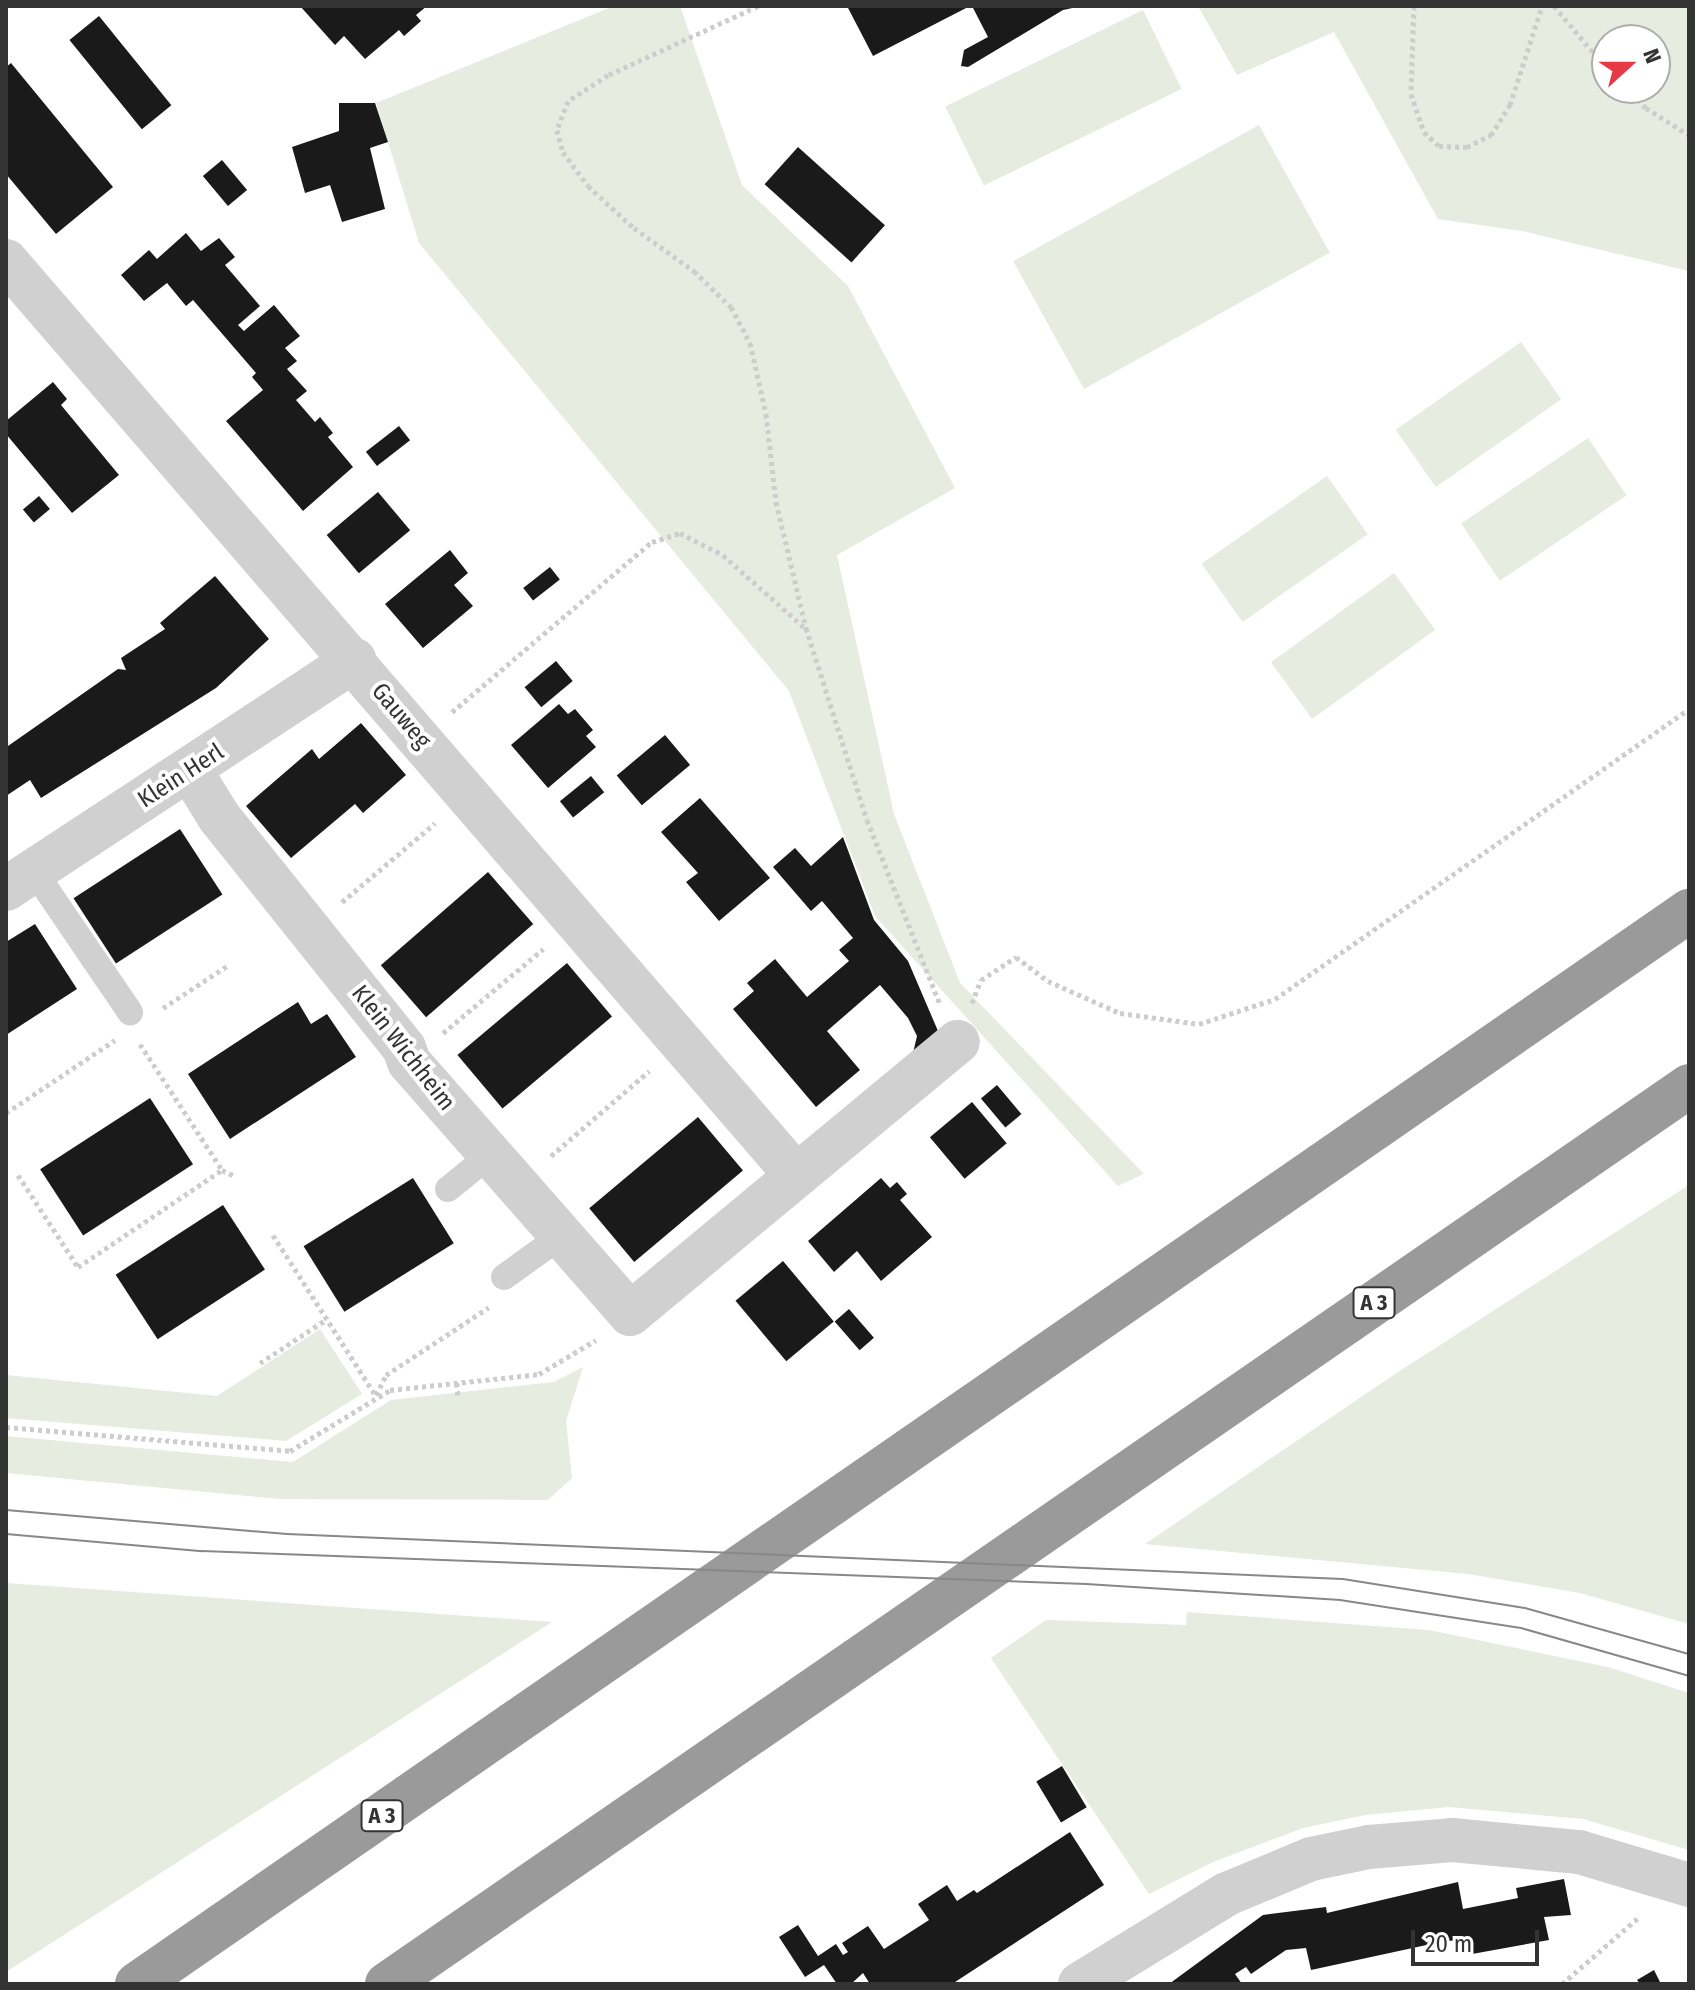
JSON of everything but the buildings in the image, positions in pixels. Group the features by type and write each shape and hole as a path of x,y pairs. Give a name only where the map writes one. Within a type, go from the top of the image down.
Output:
{"highway":[{"name":"A 3","path":"137,1984 1689,911"},
{"name":"A 3","path":"387,1984 1689,1086"}],"street":[{"name":"Gauweg","path":"6,261 354,660 795,1174"},
{"name":"Klein Herl","path":"20,880 354,660"},
{"name":"Klein Wichheim","path":"190,770 219,817 404,1048 409,1062 630,1314"},
{"path":"630,1314 795,1174 958,1042"},
{"path":"1080,1984 1227,1894 1311,1859 1369,1847 1452,1840 1579,1852 1676,1879"}],"lane":[{"path":"20,880 130,1021"},
{"path":"448,1189 504,1170"},
{"path":"504,1277 561,1236"}],"path":[{"path":"758,6 608,75 568,101 557,130 563,152 588,186 634,228 694,271 731,307 750,343 766,414 776,502 806,628 867,820 958,1042"},
{"path":"1414,6 1411,94 1424,132 1439,146 1467,147 1491,135 1510,105 1542,6"},
{"path":"1554,6 1591,50"},
{"path":"1642,104 1689,135"},
{"path":"421,739 652,542 680,533 723,555 806,628"},
{"path":"958,1042 981,980 1016,957 1048,981 1120,1013 1199,1024 1275,999 1689,709"},
{"path":"309,931 469,794"},
{"path":"409,1062 577,920"},
{"path":"130,1021 222,1170 235,1176"},
{"path":"504,1170 683,1041"},
{"path":"18,1175 78,1267 222,1170"},
{"path":"273,1235 376,1396"},
{"path":"376,1396 386,1375 506,1296 504,1277"},
{"path":"6,1427 290,1451 376,1396 539,1374 559,1367 630,1314"},
{"path":"260,1363 327,1319"},
{"path":"457,1383 458,1398"},
{"path":"1562,1984 1633,1927 1676,1879"}],"shaded area":[{"path":"614,6 680,6 742,185 848,286 955,488 837,555 894,814 960,983 1144,1174 1118,1186 875,916 789,691 419,243 376,103"},
{"path":"1198,6 1689,6 1689,271 1522,231 1438,219 1334,32 1237,75"},
{"path":"1143,10 1182,89 984,186 945,106"},
{"path":"1259,125 1330,253 1084,389 1013,261"},
{"path":"1521,342 1561,399 1436,487 1396,430"},
{"path":"1588,438 1627,495 1500,581 1461,524"},
{"path":"1327,476 1368,534 1242,622 1202,564"},
{"path":"1394,573 1435,630 1312,719 1271,662"},
{"path":"1689,1185 1689,1624 1580,1593 1468,1574 1145,1544 1392,1376"},
{"path":"320,1329 362,1394 286,1441 6,1418 6,1375 217,1396"},
{"path":"583,1367 566,1421 572,1478 548,1500 280,1499 6,1473 6,1436 293,1462 391,1400 554,1382"},
{"path":"6,1583 552,1622 6,1972"},
{"path":"1187,1612 1429,1630 1608,1667 1689,1693 1689,1850 1583,1819 1449,1807 1365,1815 1303,1828 1213,1862 1149,1894 991,1658 1046,1620 1186,1625"}],"tram line":[{"path":"6,1510 287,1534 1343,1579 1525,1608 1689,1654"},
{"path":"6,1534 202,1551 1086,1584 1340,1600 1521,1628 1689,1676"}]}
